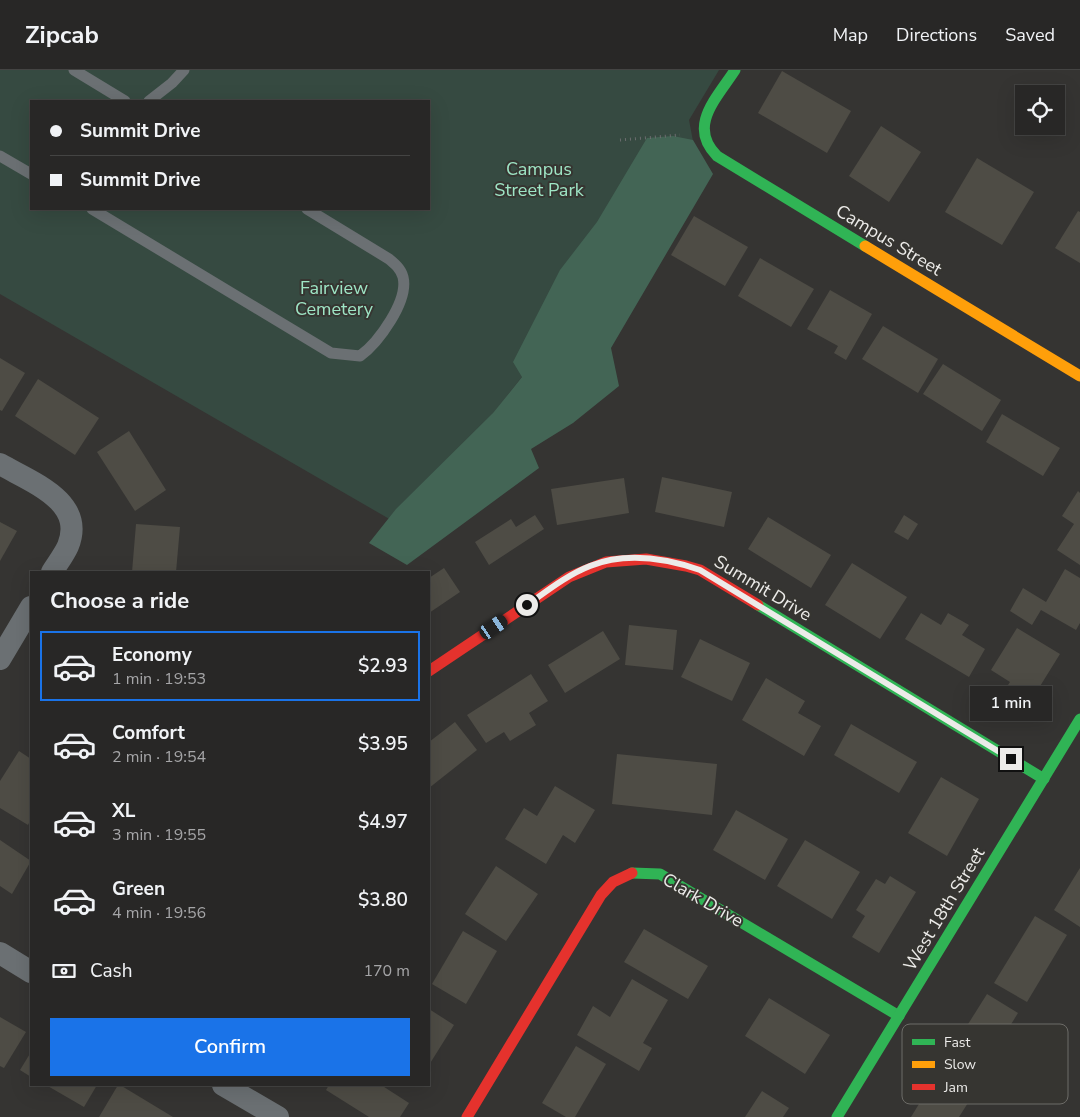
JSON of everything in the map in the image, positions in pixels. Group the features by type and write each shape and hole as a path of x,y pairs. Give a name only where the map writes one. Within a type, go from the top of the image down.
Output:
{"street":[{"path":"703,133 706,118 735,70"},
{"name":"Campus Street","path":"703,133 707,145 718,156 1080,376"},
{"path":"0,464 62,501 70,515 72,530 68,546 53,571"},
{"name":"Summit Drive","path":"430,670 560,583 590,566 622,559 651,558 676,562 700,570 1044,779"},
{"path":"0,659 30,609"},
{"name":"West 18th Street","path":"837,1117 1080,719"},
{"name":"Clark Drive","path":"467,1117 601,895 610,884 622,876 638,871 660,874 899,1016"},
{"path":"0,953 30,971"},
{"path":"225,1086 278,1117"}],"lane":[{"path":"74,70 123,100"},
{"path":"152,100 184,70"},
{"path":"0,156 30,173"},
{"path":"94,210 331,353 360,356 372,348 399,305 404,291 403,278 399,267 389,259 309,210"},
{"path":"106,210 115,223"}],"path":[{"path":"620,140 703,133"}],"green space":[{"name":"Campus Street Park","path":"0,70 719,70 689,120 696,157 480,430 518,483 455,526 405,528 0,294"},
{"path":"673,136 693,140 713,174 611,348 619,386 573,423 531,449 539,468 407,565 369,543 396,509 493,413 522,377 513,362 560,270 597,222 647,138"}],"building":[{"path":"782,71 851,111 827,153 758,113"},
{"path":"881,126 921,152 889,202 849,176"},
{"path":"977,158 1034,192 1002,245 945,212"},
{"path":"1078,211 1080,212 1080,263 1055,248"},
{"path":"694,216 748,247 725,286 671,255"},
{"path":"760,258 814,289 791,327 738,296"},
{"path":"830,290 872,314 846,360 834,353 838,346 807,329"},
{"path":"883,326 938,359 918,393 862,359"},
{"path":"0,358 25,373 2,411 0,410"},
{"path":"943,364 1001,400 982,431 923,394"},
{"path":"38,379 99,418 75,455 15,416"},
{"path":"1002,414 1060,448 1043,476 986,442"},
{"path":"129,431 166,490 135,511 97,452"},
{"path":"662,477 732,492 724,527 655,512"},
{"path":"624,478 629,513 557,525 551,489"},
{"path":"1078,491 1080,493 1080,565 1057,550 1074,524 1062,516"},
{"path":"535,515 544,529 489,565 475,542 511,519 516,527"},
{"path":"904,515 918,524 908,540 894,532"},
{"path":"768,517 831,555 811,588 748,549"},
{"path":"0,522 17,531 0,561"},
{"path":"136,524 180,527 176,571 132,571"},
{"path":"852,563 907,597 880,639 825,605"},
{"path":"444,568 460,592 430,612 430,577"},
{"path":"1065,569 1080,578 1080,623 1076,630 1041,610 1032,625 1010,611 1023,588 1046,602"},
{"path":"921,613 941,625 948,613 969,625 962,635 985,649 969,677 905,639"},
{"path":"629,625 677,630 673,670 625,665"},
{"path":"1017,628 1060,654 1024,712 1000,697 1010,682 991,670"},
{"path":"603,631 620,659 565,693 548,665"},
{"path":"700,639 750,663 732,701 681,677"},
{"path":"531,674 548,701 529,713 536,725 510,741 504,732 486,743 467,715"},
{"path":"766,678 805,701 798,713 821,726 804,756 742,720"},
{"path":"455,722 477,750 430,787 430,741"},
{"path":"851,724 917,762 899,793 834,755"},
{"path":"19,751 30,758 30,821 28,825 0,808 0,781"},
{"path":"617,754 717,764 712,815 612,804"},
{"path":"941,777 979,799 947,856 908,833"},
{"path":"555,786 595,810 575,843 563,835 546,864 505,839 524,808 537,816"},
{"path":"736,810 788,839 765,880 713,850"},
{"path":"0,840 30,860 30,863 12,894 0,886"},
{"path":"805,840 860,872 832,919 777,886"},
{"path":"496,866 538,894 506,941 465,914"},
{"path":"1080,868 1080,927 1054,910"},
{"path":"890,876 916,892 879,953 852,937 865,916 856,910 876,879 885,884"},
{"path":"1035,916 1067,935 1027,1002 994,983"},
{"path":"644,929 708,966 688,999 624,962"},
{"path":"463,931 497,951 466,1004 432,984"},
{"path":"632,979 668,1000 643,1043 652,1048 639,1071 577,1035 593,1006 610,1017"},
{"path":"987,994 1018,1013 1011,1024 968,1024"},
{"path":"769,998 830,1035 805,1074 745,1036"},
{"path":"430,1010 454,1025 430,1063"},
{"path":"0,1017 26,1032 4,1068 0,1066"},
{"path":"576,1046 606,1064 575,1117 566,1117 542,1103"},
{"path":"30,1054 30,1076 20,1070"},
{"path":"48,1086 96,1086 84,1107"},
{"path":"117,1086 122,1086 173,1117 99,1117"},
{"path":"328,1086 383,1086 409,1103 400,1117 369,1117 326,1090"},
{"path":"762,1091 789,1108 783,1117 745,1117"},
{"path":"919,1104 967,1104 959,1117 911,1117"}],"traffic: fast":[{"path":"735,70 708,112 705,123 708,145 717,156 865,246"},
{"path":"758,605 1044,779"},
{"path":"837,1117 1080,719"},
{"path":"632,873 660,874 899,1016"}],"traffic: slow":[{"path":"865,246 1080,376"}],"traffic: jam":[{"path":"430,670 569,577 606,562 646,559 686,566 700,570 758,605"},
{"path":"467,1117 601,895 613,882 632,873"}],"route":[{"path":"527,605 590,566 622,559 651,558 676,562 700,570 1011,759"}],"park label":[{"name":"Fairview Cemetery","path":"334,298"}]}
